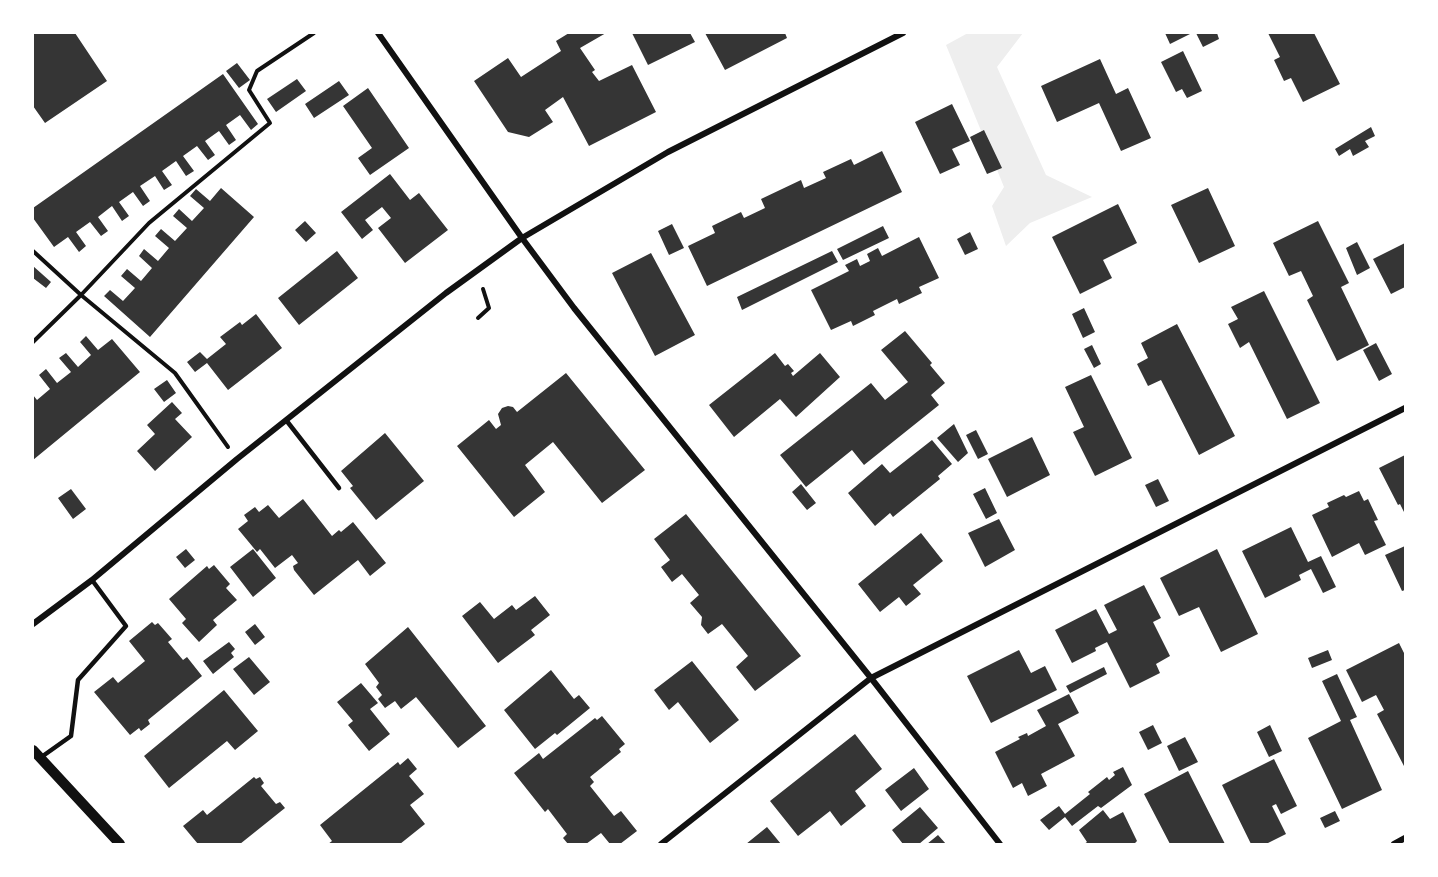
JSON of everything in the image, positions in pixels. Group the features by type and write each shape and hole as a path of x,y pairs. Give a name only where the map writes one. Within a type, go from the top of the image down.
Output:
{"street":[{"path":"378,33 574,308 871,678 1000,844"},
{"path":"33,624 92,580 285,420 446,293 522,238 668,152 903,33"},
{"path":"661,844 871,678 1405,408"},
{"path":"36,754 120,844"},
{"path":"1394,844 1405,838"}],"lane":[{"path":"285,420 339,488"},
{"path":"36,754 71,736 78,680 126,626 92,580"}],"path":[{"path":"33,342 149,223 270,123 249,90 257,71 314,33"},
{"path":"33,251 81,295 175,373 237,459"},
{"path":"477,271 489,308 478,318"}],"shaded area":[{"path":"968,33 1023,33 997,67 1046,175 1092,197 1030,223 1006,246 992,206 1004,187 946,45"}],"building":[{"path":"33,33 75,33 107,81 45,123 33,106"},
{"path":"569,33 606,33 580,48 595,70 592,72 599,81 632,65 656,112 589,146 563,97 545,110 553,122 529,137 508,132 474,81 508,58 521,77 561,51 556,41"},
{"path":"632,33 690,33 695,42 648,65"},
{"path":"705,33 785,33 787,38 725,70"},
{"path":"1165,33 1192,33 1170,44"},
{"path":"1196,33 1217,33 1219,39 1203,47"},
{"path":"1268,33 1314,33 1340,84 1303,102 1291,78 1284,81 1274,60 1280,57"},
{"path":"1183,51 1202,91 1187,98 1182,89 1176,92 1161,62"},
{"path":"1100,59 1116,94 1128,88 1151,138 1121,151 1099,103 1057,122 1041,86"},
{"path":"237,63 250,80 239,88 226,71"},
{"path":"223,74 258,124 251,130 240,115 226,125 236,140 229,145 219,131 205,141 215,155 208,160 197,146 183,156 194,171 186,176 176,161 162,171 172,185 164,190 155,176 140,186 150,201 143,206 133,192 119,202 129,216 122,221 112,206 98,217 108,231 101,236 90,222 76,232 86,246 79,252 68,237 54,247 33,218 33,208"},
{"path":"297,79 306,91 276,112 267,99"},
{"path":"339,81 349,95 314,118 305,104"},
{"path":"368,88 409,148 370,175 358,158 372,148 343,106"},
{"path":"952,104 970,141 952,149 960,165 940,174 915,122"},
{"path":"1371,127 1375,136 1365,141 1369,147 1353,156 1350,149 1339,156 1335,149"},
{"path":"984,130 1002,168 987,174 970,137"},
{"path":"882,151 902,192 707,286 688,246 715,233 712,226 741,212 744,218 765,208 761,199 801,180 804,188 826,178 823,172 851,159 854,165"},
{"path":"390,174 410,200 419,193 448,230 405,263 378,228 391,218 382,207 365,220 373,230 362,239 341,212"},
{"path":"221,188 254,217 150,337 104,296 110,290 123,301 135,288 121,276 127,269 141,281 152,268 139,256 144,249 158,261 169,248 155,236 161,229 175,241 187,228 173,216 179,209 192,221 204,208 190,196 196,189 210,201"},
{"path":"1208,188 1235,246 1199,263 1171,205"},
{"path":"1118,204 1137,243 1103,260 1112,278 1080,294 1052,237"},
{"path":"305,221 316,233 306,242 295,230"},
{"path":"1318,221 1349,283 1341,287 1369,345 1337,361 1307,300 1313,296 1301,271 1289,276 1273,243"},
{"path":"672,224 684,248 669,255 658,231"},
{"path":"883,226 889,238 843,260 837,249"},
{"path":"970,232 978,249 965,255 957,239"},
{"path":"919,237 939,278 919,287 922,293 899,304 897,299 873,311 875,315 853,326 851,321 831,330 811,290 849,271 845,265 857,259 860,266 870,261 867,254 878,248 882,256"},
{"path":"1357,242 1370,268 1357,275 1346,248"},
{"path":"1405,243 1405,287 1391,294 1373,259"},
{"path":"337,251 358,278 299,325 278,298"},
{"path":"832,251 838,262 742,310 737,297"},
{"path":"651,253 695,335 655,356 612,273"},
{"path":"33,266 51,282 46,288 33,278"},
{"path":"1264,291 1320,403 1287,419 1249,342 1240,348 1228,324 1238,319 1231,307"},
{"path":"1084,308 1095,332 1083,338 1072,314"},
{"path":"256,314 282,348 228,390 207,363 195,372 187,362 200,352 207,359 226,344 220,337 240,322 242,325"},
{"path":"1177,324 1235,436 1199,455 1161,380 1148,386 1137,364 1148,358 1141,343"},
{"path":"905,331 932,363 930,365 945,383 931,395 939,405 864,465 852,450 806,487 780,455 871,383 885,400 908,382 881,350"},
{"path":"86,336 98,350 112,339 140,372 33,460 33,395 37,400 50,389 39,375 46,369 57,383 71,372 59,358 66,353 78,367 91,355 80,342"},
{"path":"1376,343 1392,374 1379,381 1363,350"},
{"path":"1092,345 1101,364 1094,368 1084,349"},
{"path":"775,353 785,366 788,364 794,371 791,373 793,376 820,353 840,377 796,417 780,399 734,437 709,405"},
{"path":"566,373 645,470 602,503 553,442 525,465 545,492 514,517 457,446 489,420 496,429 501,425 498,414 502,408 513,407 517,412"},
{"path":"1091,375 1132,458 1095,476 1073,432 1084,427 1065,387"},
{"path":"167,380 176,393 164,402 154,389"},
{"path":"172,402 182,413 175,419 192,437 155,471 137,451 155,434 147,425"},
{"path":"954,424 968,453 958,462 937,438"},
{"path":"976,430 988,454 978,459 966,435"},
{"path":"385,433 424,481 376,520 350,488 353,486 341,471"},
{"path":"1032,437 1050,475 1007,497 988,459"},
{"path":"932,440 952,464 938,476 940,479 893,517 890,513 875,526 848,493 882,464 890,473"},
{"path":"1405,455 1405,514 1379,468"},
{"path":"1158,479 1169,501 1156,507 1145,485"},
{"path":"801,484 816,503 807,510 792,492"},
{"path":"985,488 997,513 986,519 973,494"},
{"path":"71,489 86,509 73,519 58,498"},
{"path":"1359,491 1364,501 1368,499 1378,520 1374,521 1386,545 1365,555 1359,543 1332,557 1312,515 1329,507 1327,503"},
{"path":"303,499 332,536 353,522 386,563 370,576 358,560 314,595 294,570 293,566 298,563 292,555 275,568 260,549 257,552 238,529 248,521 244,515 255,507 259,512 268,505 279,518"},
{"path":"686,514 801,656 755,691 736,667 748,656 722,624 708,634 701,625 702,617 690,603 699,595 682,574 672,582 661,567 670,560 654,539"},
{"path":"999,519 1015,550 985,567 968,533"},
{"path":"1291,527 1308,562 1321,556 1336,587 1323,593 1311,569 1299,575 1301,580 1265,598 1242,551"},
{"path":"921,533 943,561 913,585 921,594 906,606 899,597 880,612 858,584"},
{"path":"1405,546 1405,590 1402,591 1385,555"},
{"path":"186,549 195,560 185,568 176,557"},
{"path":"253,549 276,578 253,597 230,567"},
{"path":"1217,549 1258,634 1221,652 1199,607 1179,616 1160,578"},
{"path":"214,565 230,584 226,588 237,600 213,620 217,625 199,642 182,623 186,619 169,599 207,566 209,569"},
{"path":"1144,585 1161,618 1153,622 1170,656 1156,664 1160,673 1130,688 1107,642 1095,648 1096,651 1072,663 1055,630 1096,609 1109,634 1117,630 1104,605"},
{"path":"535,596 550,615 531,630 535,635 498,663 462,616 480,602 494,619 512,605 516,610"},
{"path":"152,622 155,625 158,623 172,639 168,642 183,660 187,657 202,676 148,720 150,724 130,735 94,692 113,677 118,683 145,661 129,641"},
{"path":"255,624 265,637 255,645 245,632"},
{"path":"408,627 486,726 458,748 416,697 401,709 395,701 385,708 378,699 382,695 376,687 379,683 365,664"},
{"path":"229,642 235,649 231,653 234,657 213,674 203,661"},
{"path":"1399,643 1405,655 1405,768 1377,714 1384,710 1376,695 1362,702 1346,670"},
{"path":"1019,650 1031,673 1045,666 1057,690 991,723 967,676"},
{"path":"1328,650 1332,660 1312,668 1308,658"},
{"path":"249,657 270,682 254,695 233,669"},
{"path":"692,661 739,720 710,743 678,702 669,710 654,690"},
{"path":"1104,667 1107,674 1070,693 1066,686"},
{"path":"551,670 574,699 579,695 590,708 557,735 555,733 535,749 504,710"},
{"path":"1337,674 1357,717 1350,720 1382,790 1342,809 1308,738 1341,721 1322,681"},
{"path":"361,683 378,703 370,709 390,734 369,751 348,725 353,721 337,702"},
{"path":"224,690 258,731 235,750 227,741 169,788 144,756"},
{"path":"1069,694 1079,713 1058,724 1075,756 1041,774 1047,786 1028,796 1022,783 1013,788 995,752 1020,739 1018,737 1027,733 1028,736 1046,726 1037,710"},
{"path":"602,716 625,744 619,749 621,752 590,777 594,782 590,786 614,816 621,811 637,831 620,844 610,844 601,833 586,844 568,844 563,838 567,834 548,809 545,812 514,773 539,753 543,759 595,718 597,720"},
{"path":"1153,725 1162,743 1148,750 1139,732"},
{"path":"1270,725 1282,751 1269,757 1257,732"},
{"path":"855,734 882,769 855,791 866,806 841,826 830,811 798,836 770,801"},
{"path":"1185,737 1198,762 1179,771 1167,746"},
{"path":"408,758 417,769 409,776 424,794 410,805 425,824 400,844 328,844 332,841 320,825 398,762 400,765"},
{"path":"1274,759 1297,806 1281,814 1276,804 1272,806 1286,834 1266,844 1251,844 1222,785"},
{"path":"1123,767 1132,785 1101,808 1098,806 1072,826 1065,817 1049,830 1040,820 1059,806 1065,814 1090,794 1088,792 1107,777 1109,780 1115,775 1113,772"},
{"path":"914,768 929,789 901,811 885,790"},
{"path":"1188,771 1225,844 1170,844 1144,794"},
{"path":"254,777 256,779 260,777 264,783 261,786 276,804 280,802 285,808 240,844 198,844 183,826 203,810 207,815"},
{"path":"920,807 938,828 919,844 903,844 892,830"},
{"path":"1103,810 1110,819 1123,812 1137,841 1134,844 1084,844 1087,842 1079,830"},
{"path":"1335,811 1340,821 1325,828 1320,818"},
{"path":"767,827 781,844 746,844"},
{"path":"938,835 946,844 927,844"}]}
